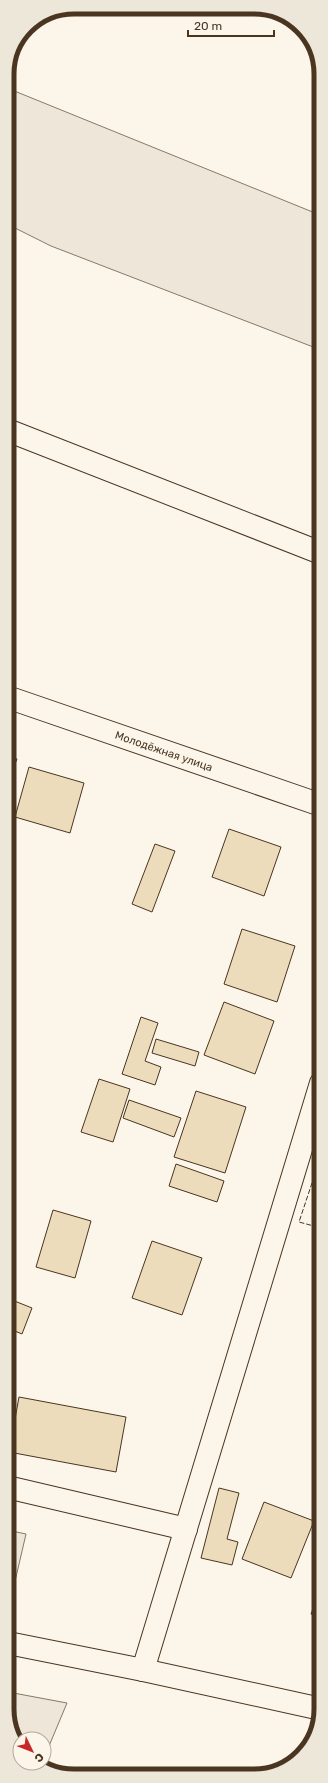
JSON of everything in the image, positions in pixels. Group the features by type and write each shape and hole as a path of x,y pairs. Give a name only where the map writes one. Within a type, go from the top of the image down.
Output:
{"main road":[{"path":"14,433 314,550"},
{"name":"Молодёжная улица","path":"14,699 314,804"},
{"path":"142,1670 314,1106"},
{"path":"14,1488 186,1529"},
{"path":"14,1644 314,1707"}],"shaded area":[{"path":"14,91 314,213 314,347 51,246 14,228"},
{"path":"14,1531 26,1534 14,1586"},
{"path":"14,1693 67,1703 52,1739 52,1731 19,1731 16,1725 14,1709"}],"building":[{"path":"14,758 17,759 14,766"},
{"path":"29,767 84,783 70,833 15,817"},
{"path":"229,829 281,847 264,896 212,877"},
{"path":"155,844 175,851 152,912 132,904"},
{"path":"242,929 295,946 277,1002 224,984"},
{"path":"224,1002 274,1021 255,1074 204,1055"},
{"path":"141,1017 158,1023 145,1061 161,1067 155,1085 122,1074"},
{"path":"156,1039 199,1052 195,1066 152,1053"},
{"path":"99,1079 130,1089 113,1142 81,1132"},
{"path":"196,1091 246,1107 225,1173 174,1157"},
{"path":"129,1100 181,1118 174,1137 123,1118"},
{"path":"176,1164 224,1181 217,1202 169,1186"},
{"path":"53,1210 91,1221 75,1278 36,1267"},
{"path":"152,1241 202,1258 182,1315 132,1298"},
{"path":"14,1301 32,1308 22,1334 14,1331"},
{"path":"19,1397 126,1417 116,1472 14,1453 14,1424"},
{"path":"219,1488 239,1493 227,1539 238,1542 232,1565 201,1558"},
{"path":"264,1502 314,1521 291,1578 242,1559"},
{"path":"314,1606 314,1615 311,1614"}],"fence":[{"path":"314,1177 299,1222 314,1226"}]}
